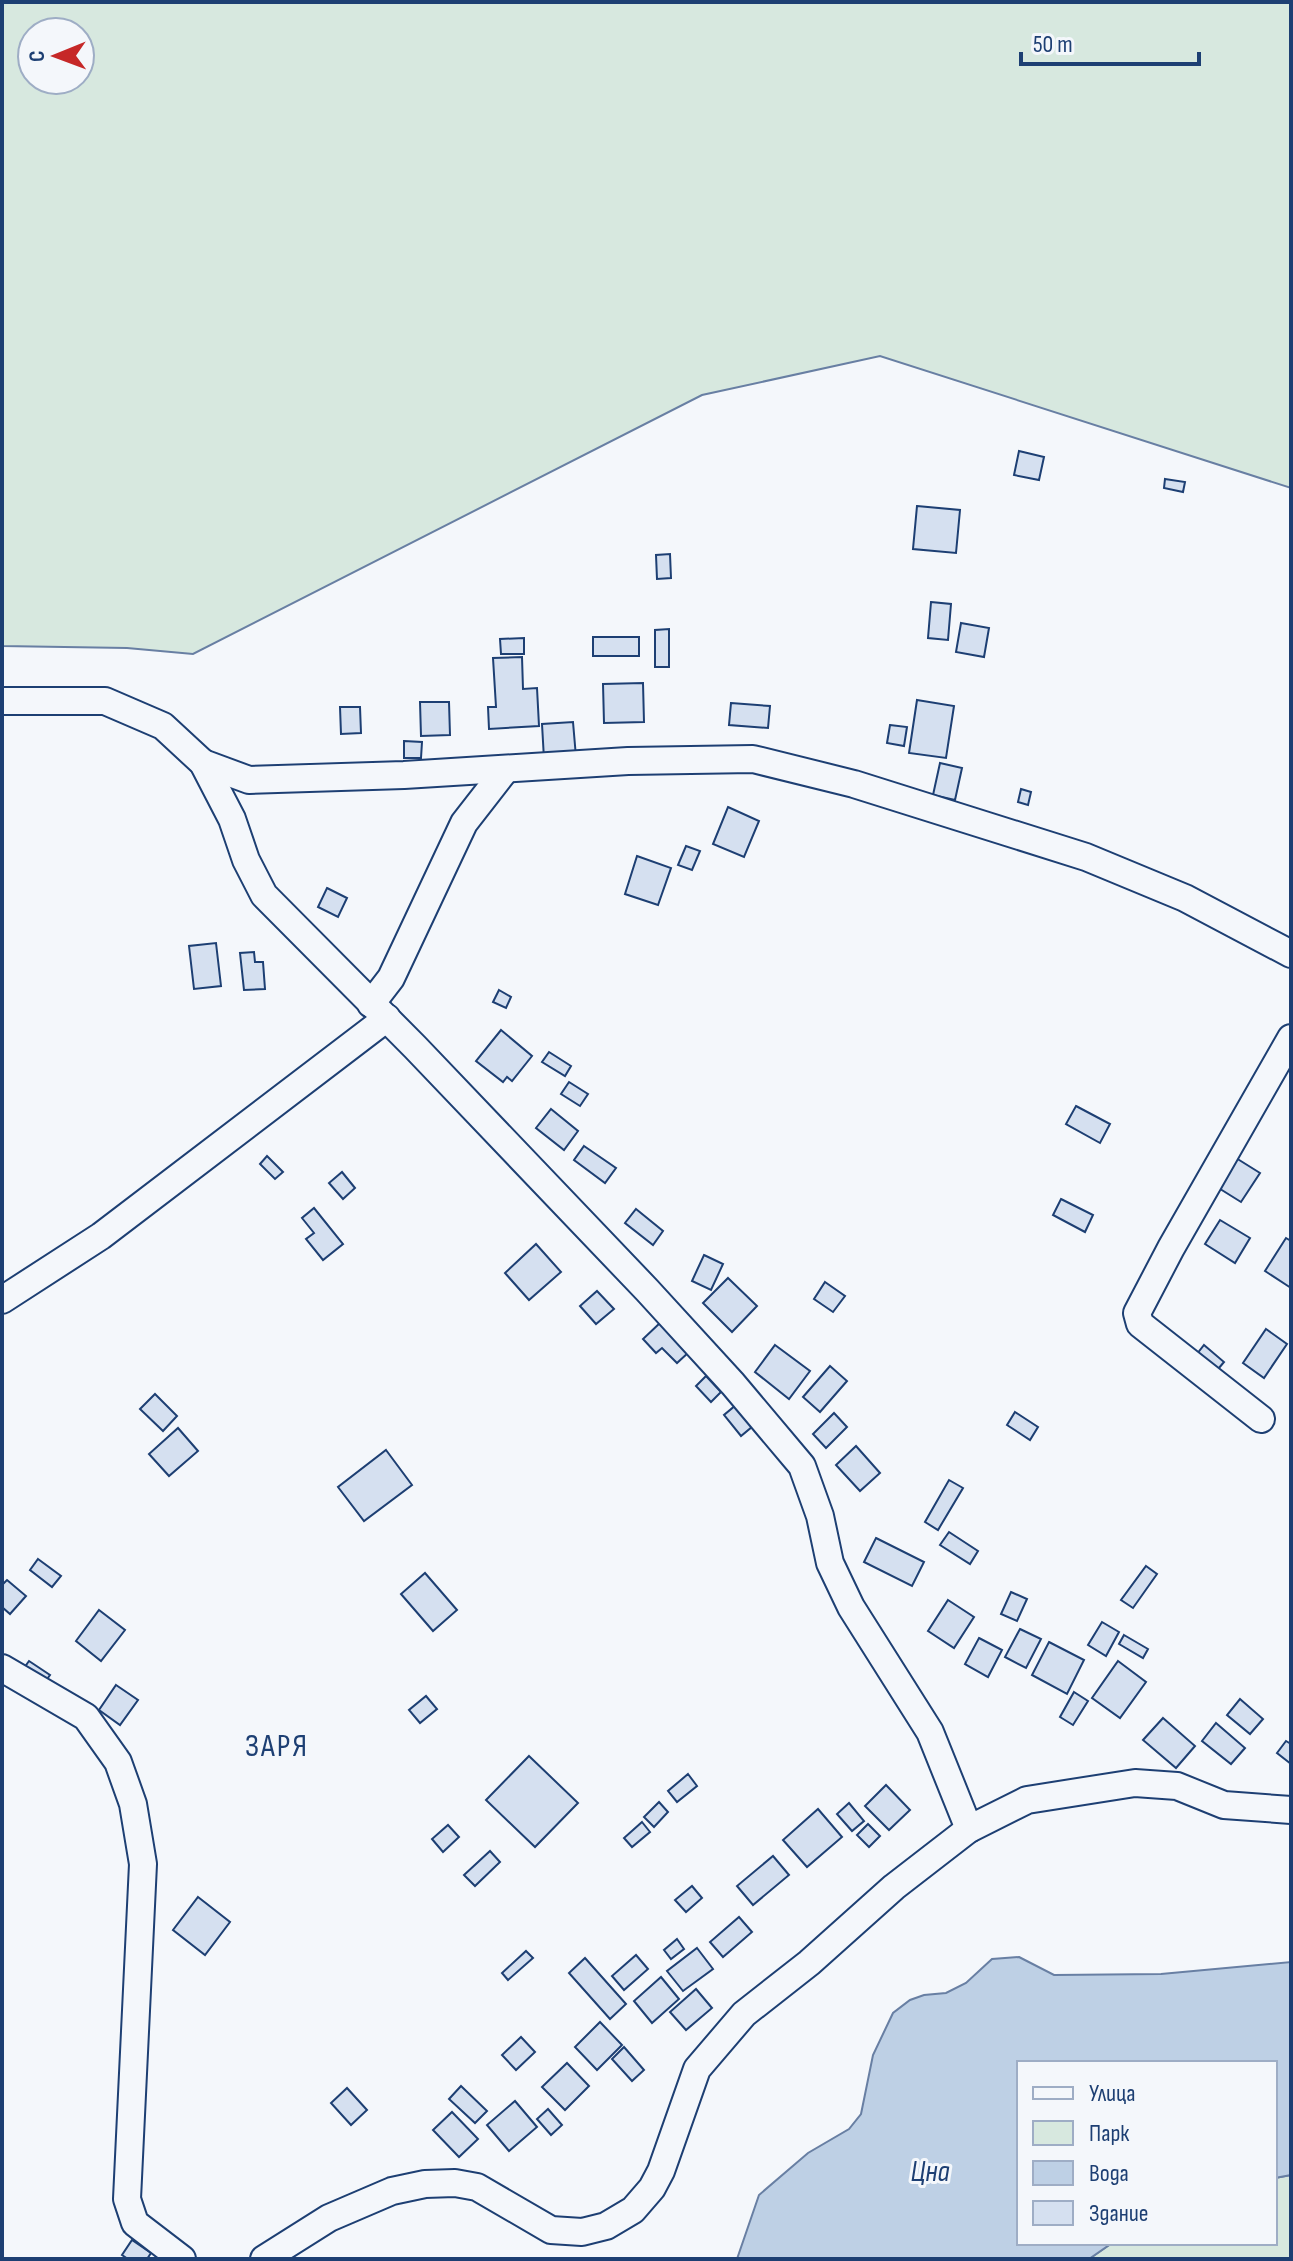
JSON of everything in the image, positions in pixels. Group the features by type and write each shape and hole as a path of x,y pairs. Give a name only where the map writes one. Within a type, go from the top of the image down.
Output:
{"street":[{"path":"2,701 105,701 163,726 203,763 232,819 246,860 264,895 647,1290 733,1384 802,1466 820,1516 830,1563 851,1607 930,1732 969,1829"},
{"path":"203,763 249,780 628,761 753,759 854,784 1086,857 1185,898 1291,954"},
{"path":"2,1300 101,1236 379,1011 391,978 464,823 506,769"},
{"path":"1261,1419 1140,1324 1137,1313 1291,1038"},
{"path":"2,1668 86,1717 118,1762 133,1804 143,1864 127,2199 135,2223 182,2259"},
{"path":"264,2259 329,2218 392,2191 425,2184 455,2183 477,2187 551,2230 582,2232 606,2226 633,2210 652,2188 661,2171 697,2069 744,2014 809,1963 894,1887 969,1829 1027,1800 1135,1783 1177,1786 1224,1805 1291,1810"}],"green space":[{"path":"2,2 1291,2 1291,488 880,356 702,395 193,654 127,648 2,646"},
{"path":"1291,2175 1291,2259 1089,2259 1109,2245 1277,2245 1277,2178"}],"water":[{"name":"Цна","path":"1019,1957 1054,1975 1161,1974 1291,1962 1291,2175 1277,2178 1277,2061 1017,2061 1017,2245 1109,2245 1089,2259 737,2259 759,2195 808,2153 849,2129 861,2114 873,2055 893,2013 910,2000 946,1993 966,1983 992,1959"}],"building":[{"path":"1019,451 1044,457 1039,480 1014,475"},
{"path":"1165,479 1185,482 1183,492 1164,488"},
{"path":"917,506 960,510 956,553 913,549"},
{"path":"670,554 671,578 657,579 656,555"},
{"path":"931,602 951,604 948,640 928,638"},
{"path":"961,623 989,628 984,657 956,652"},
{"path":"669,629 669,667 655,667 655,630"},
{"path":"593,637 639,637 639,656 593,656"},
{"path":"524,638 524,654 501,654 500,639"},
{"path":"522,657 523,689 537,688 539,726 489,729 488,707 496,707 493,658"},
{"path":"643,683 644,722 604,723 603,684"},
{"path":"917,700 954,706 946,758 909,753"},
{"path":"420,702 449,702 450,735 421,736"},
{"path":"731,703 770,706 768,728 729,725"},
{"path":"340,707 360,707 361,733 341,734"},
{"path":"573,722 576,757 544,759 542,724"},
{"path":"890,725 907,727 904,746 887,743"},
{"path":"404,741 422,742 421,758 404,758"},
{"path":"940,763 962,768 955,800 933,795"},
{"path":"1021,789 1031,792 1028,805 1018,802"},
{"path":"728,807 759,821 744,857 713,844"},
{"path":"686,846 700,851 692,870 678,865"},
{"path":"637,856 671,868 658,905 625,894"},
{"path":"327,888 347,898 338,917 318,907"},
{"path":"216,943 221,986 194,989 189,946"},
{"path":"254,952 255,962 263,962 265,989 244,990 240,953"},
{"path":"499,990 511,997 506,1008 493,1002"},
{"path":"501,1030 532,1056 512,1081 507,1077 503,1082 476,1061"},
{"path":"549,1052 571,1066 565,1076 542,1062"},
{"path":"569,1082 588,1094 580,1106 561,1094"},
{"path":"1076,1106 1110,1124 1100,1143 1066,1124"},
{"path":"551,1109 578,1131 564,1150 536,1128"},
{"path":"584,1146 616,1168 605,1183 574,1160"},
{"path":"267,1156 283,1172 275,1179 260,1164"},
{"path":"1236,1158 1260,1173 1241,1202 1217,1187"},
{"path":"342,1172 355,1188 343,1199 329,1183"},
{"path":"1061,1199 1093,1215 1085,1232 1053,1215"},
{"path":"314,1208 343,1244 323,1260 306,1239 314,1233 302,1218"},
{"path":"636,1209 663,1231 653,1245 625,1223"},
{"path":"1220,1220 1250,1238 1235,1263 1205,1244"},
{"path":"1286,1238 1291,1241 1291,1288 1265,1271"},
{"path":"536,1244 561,1272 529,1300 505,1273"},
{"path":"704,1255 723,1264 711,1290 692,1281"},
{"path":"728,1278 757,1306 732,1332 703,1303"},
{"path":"825,1282 845,1296 833,1312 814,1299"},
{"path":"597,1291 614,1309 596,1324 580,1306"},
{"path":"661,1322 689,1352 677,1363 662,1348 656,1353 643,1339"},
{"path":"1266,1329 1287,1344 1264,1378 1243,1363"},
{"path":"775,1345 810,1371 789,1399 755,1372"},
{"path":"1204,1345 1224,1362 1213,1375 1193,1359"},
{"path":"830,1366 847,1381 820,1412 803,1397"},
{"path":"706,1376 721,1392 711,1402 696,1386"},
{"path":"155,1394 177,1416 163,1431 140,1409"},
{"path":"736,1405 753,1426 741,1436 724,1415"},
{"path":"1015,1412 1038,1427 1030,1440 1007,1425"},
{"path":"834,1413 847,1427 826,1448 813,1434"},
{"path":"178,1428 198,1451 169,1476 149,1454"},
{"path":"856,1446 880,1473 860,1491 836,1465"},
{"path":"386,1450 412,1485 364,1521 338,1487"},
{"path":"949,1480 963,1488 938,1530 925,1522"},
{"path":"949,1532 978,1551 970,1564 940,1545"},
{"path":"876,1538 924,1562 912,1586 864,1562"},
{"path":"38,1559 61,1576 52,1587 30,1570"},
{"path":"1146,1566 1157,1574 1133,1608 1121,1600"},
{"path":"425,1573 457,1610 433,1631 401,1594"},
{"path":"7,1580 26,1596 10,1614 2,1607 2,1585"},
{"path":"1011,1592 1027,1599 1017,1621 1001,1614"},
{"path":"948,1600 974,1617 954,1648 928,1631"},
{"path":"99,1610 125,1630 101,1661 76,1641"},
{"path":"1102,1622 1119,1632 1106,1656 1088,1645"},
{"path":"1020,1629 1041,1639 1026,1668 1005,1657"},
{"path":"1124,1635 1148,1649 1143,1658 1119,1644"},
{"path":"979,1638 1002,1650 988,1677 965,1664"},
{"path":"1049,1642 1084,1660 1067,1694 1032,1675"},
{"path":"29,1661 50,1675 45,1682 24,1668"},
{"path":"1118,1661 1146,1682 1120,1718 1092,1698"},
{"path":"116,1685 138,1700 120,1725 99,1710"},
{"path":"1074,1692 1088,1701 1073,1725 1060,1717"},
{"path":"426,1696 437,1709 420,1723 409,1710"},
{"path":"1240,1699 1263,1719 1250,1734 1227,1715"},
{"path":"1163,1718 1195,1746 1176,1768 1143,1740"},
{"path":"1216,1723 1245,1748 1231,1764 1202,1741"},
{"path":"1286,1741 1291,1744 1291,1764 1277,1753"},
{"path":"529,1756 578,1803 535,1847 486,1800"},
{"path":"688,1774 697,1786 677,1802 668,1791"},
{"path":"886,1785 910,1810 889,1830 865,1806"},
{"path":"659,1802 668,1812 654,1827 644,1817"},
{"path":"849,1803 864,1821 852,1831 837,1814"},
{"path":"818,1809 842,1837 807,1867 783,1840"},
{"path":"642,1822 650,1832 632,1847 624,1838"},
{"path":"868,1824 880,1836 869,1847 857,1835"},
{"path":"448,1825 459,1837 443,1852 432,1839"},
{"path":"490,1851 500,1862 475,1886 464,1875"},
{"path":"773,1856 789,1875 753,1905 737,1886"},
{"path":"692,1886 702,1898 686,1912 675,1900"},
{"path":"198,1897 230,1922 205,1955 173,1930"},
{"path":"739,1917 752,1932 723,1957 710,1942"},
{"path":"677,1939 684,1949 671,1959 664,1950"},
{"path":"697,1948 713,1969 683,1991 667,1971"},
{"path":"526,1951 533,1958 508,1980 502,1973"},
{"path":"636,1955 648,1969 624,1990 612,1976"},
{"path":"585,1958 626,2004 610,2019 569,1973"},
{"path":"661,1977 679,1999 652,2023 634,2001"},
{"path":"696,1989 712,2008 686,2030 670,2012"},
{"path":"600,2022 622,2045 597,2070 575,2047"},
{"path":"521,2037 535,2052 516,2070 502,2055"},
{"path":"624,2047 644,2070 632,2081 612,2059"},
{"path":"567,2063 589,2086 565,2110 542,2087"},
{"path":"461,2086 487,2111 475,2123 449,2099"},
{"path":"347,2088 367,2110 351,2125 331,2103"},
{"path":"515,2101 537,2127 509,2151 487,2125"},
{"path":"548,2109 562,2125 551,2135 537,2119"},
{"path":"452,2112 478,2139 459,2157 433,2130"},
{"path":"132,2240 151,2253 147,2259 128,2259 122,2255"}],"district":[{"name":"ЗАРЯ","path":"277,1745"}]}
